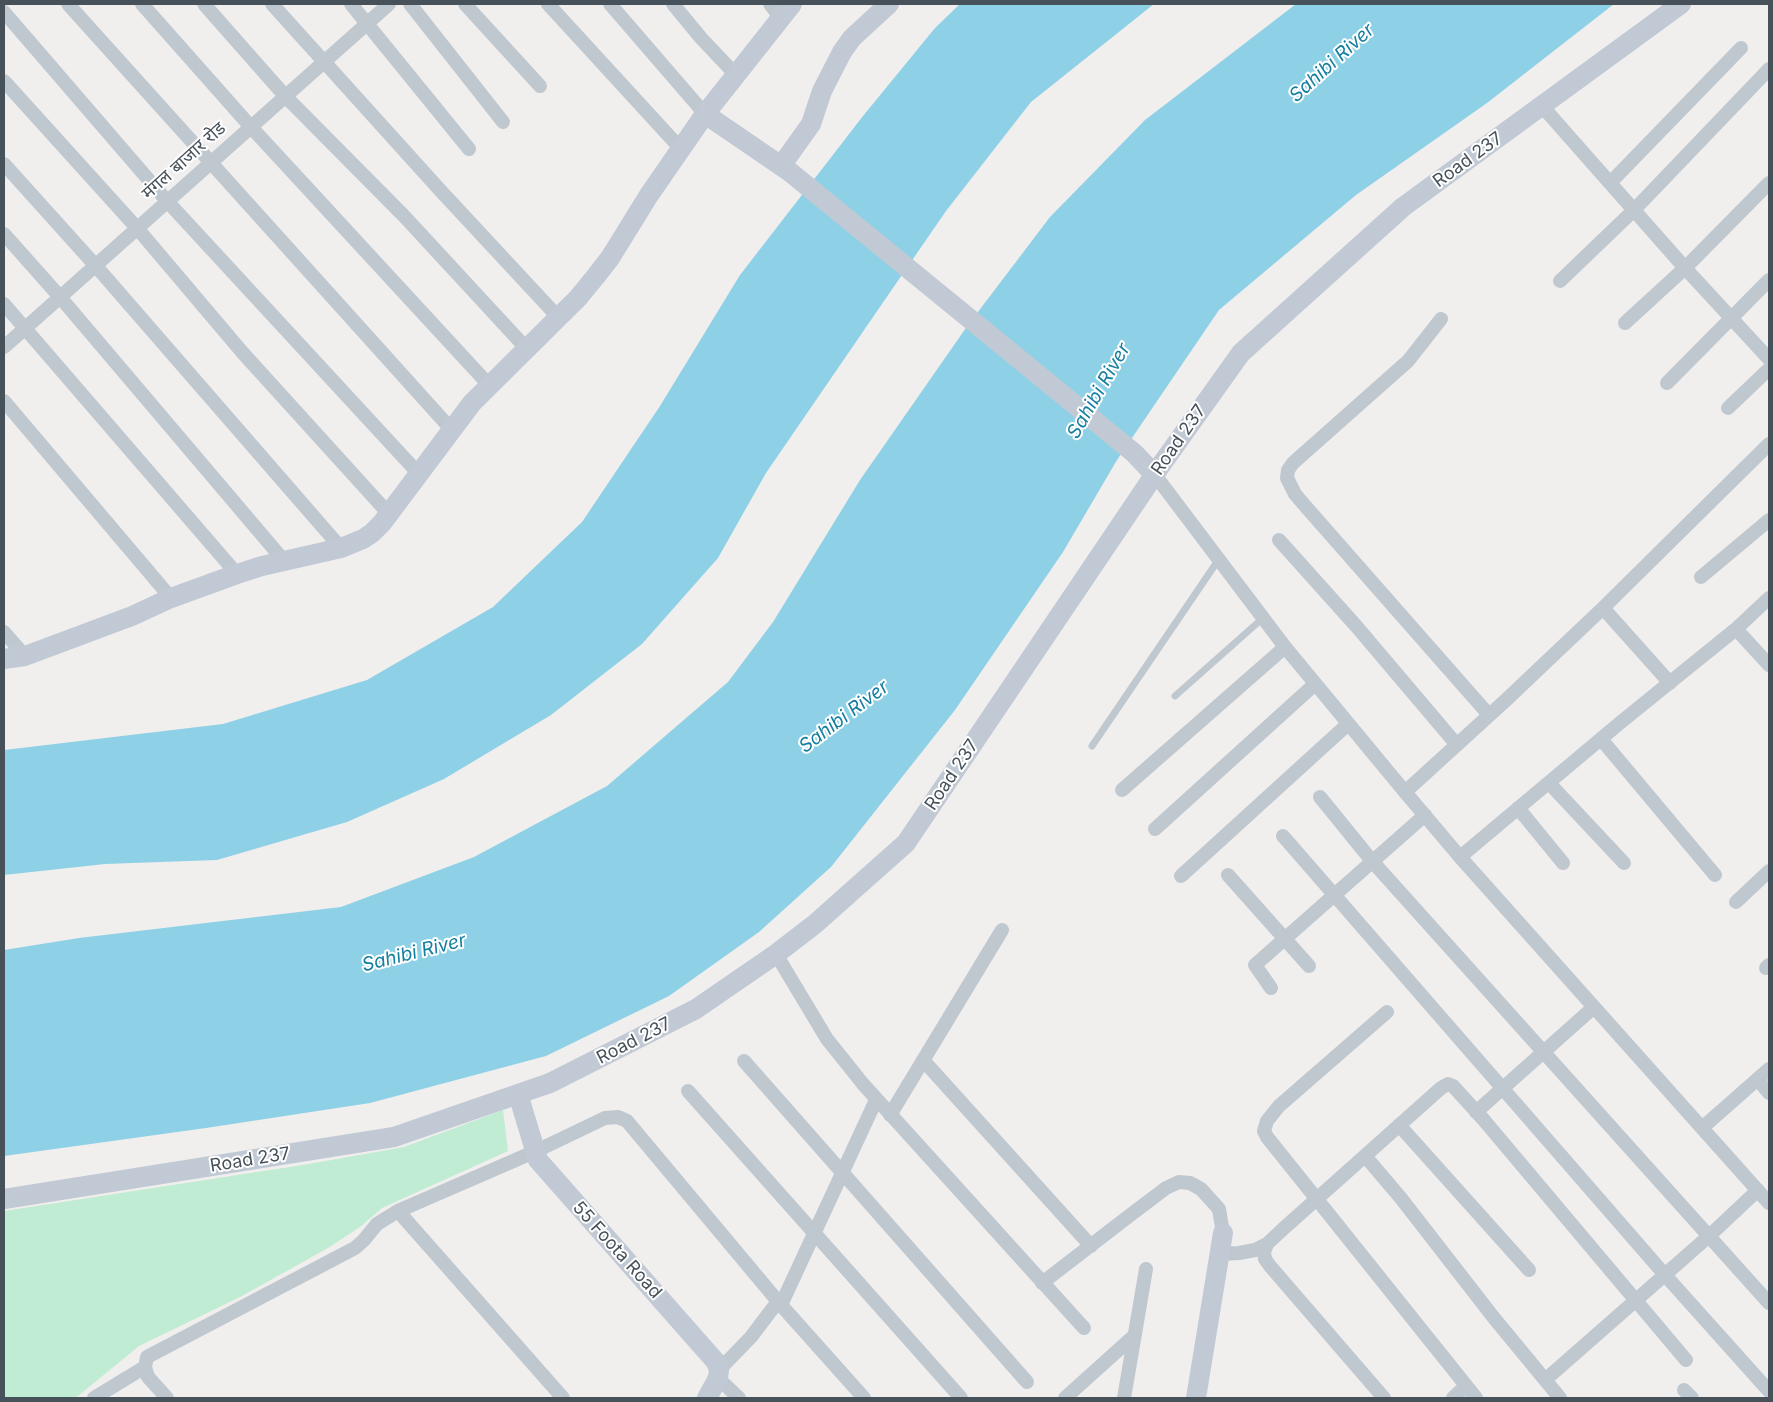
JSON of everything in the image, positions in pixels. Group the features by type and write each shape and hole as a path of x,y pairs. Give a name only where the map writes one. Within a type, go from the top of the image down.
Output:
{"street":[{"path":"68,4 451,429"},
{"path":"142,4 251,127 489,385"},
{"path":"204,4 286,97 404,216 526,348"},
{"path":"272,4 439,190 558,317"},
{"path":"350,4 469,148"},
{"name":"मंगल बाजार रोड","path":"4,346 389,4"},
{"path":"410,4 503,122"},
{"path":"465,4 540,86"},
{"path":"548,4 681,149"},
{"path":"610,4 705,114 785,169 1134,453 1155,475 1285,646 1460,857 1769,1203"},
{"path":"673,4 701,38 736,74"},
{"path":"785,169 812,124 822,91 842,52 852,38 889,4"},
{"name":"Road 237","path":"4,1199 394,1137 550,1083 696,1009 776,954 815,924 906,843 1155,475 1241,353 1404,207 1681,4"},
{"path":"4,659 25,656 237,574 262,566 341,548 372,533 389,514 472,403 578,298 610,258 649,195 781,8"},
{"path":"4,12 167,201 419,474"},
{"path":"1610,183 1741,48"},
{"path":"1560,281 1634,210 1769,70"},
{"path":"4,81 137,228 242,352 389,514"},
{"path":"1542,106 1685,268 1769,359"},
{"path":"4,164 95,265 341,548"},
{"path":"1626,323 1685,268 1769,183"},
{"path":"4,234 60,297 285,562"},
{"path":"1667,383 1769,280"},
{"path":"4,304 237,574"},
{"path":"1441,319 1408,361 1293,463 1288,470 1287,478 1295,494 1489,715"},
{"path":"1728,408 1769,368"},
{"path":"4,400 171,598"},
{"path":"1405,792 1603,608 1769,444"},
{"path":"1702,577 1769,520"},
{"path":"1279,540 1357,627 1456,745"},
{"path":"1460,857 1736,629 1769,598"},
{"path":"1603,608 1670,683"},
{"path":"1736,629 1767,659"},
{"path":"4,632 25,656"},
{"path":"1122,790 1285,646"},
{"path":"1155,829 1316,684"},
{"path":"1181,876 1348,724"},
{"path":"1601,739 1715,875"},
{"path":"1549,783 1624,864"},
{"path":"1320,797 1372,861 1769,1303"},
{"path":"1518,808 1563,863"},
{"path":"1271,988 1255,965 1425,815"},
{"path":"1283,836 1665,1275 1769,1391"},
{"path":"1736,902 1769,871"},
{"path":"1228,875 1310,966"},
{"path":"890,1116 1002,930"},
{"path":"776,954 828,1039 876,1100 1084,1328"},
{"path":"1476,1112 1594,1007"},
{"path":"1387,1012 1279,1106 1264,1125 1264,1131 1266,1138 1476,1398"},
{"path":"923,1060 1091,1246"},
{"path":"744,1061 1027,1382"},
{"path":"1702,1128 1769,1069"},
{"path":"1758,1080 1769,1092"},
{"path":"1220,1254 1255,1250 1267,1244 1399,1125 1448,1084 1453,1086 1476,1112 1686,1360"},
{"path":"688,1091 961,1398"},
{"name":"55 Foota Road","path":"518,1094 534,1152 543,1168 716,1362 719,1374"},
{"path":"707,1398 719,1374 780,1302 876,1100"},
{"path":"167,1398 148,1377 145,1367 147,1357 355,1248 377,1224 398,1211 534,1152 605,1118 618,1117 627,1121 864,1398"},
{"path":"1399,1125 1529,1270"},
{"path":"1365,1156 1400,1197 1494,1318 1560,1398"},
{"path":"1042,1283 1166,1188 1179,1182 1190,1183 1200,1188 1219,1210 1224,1233 1196,1398"},
{"path":"1545,1380 1709,1236 1758,1190"},
{"path":"398,1211 563,1398"},
{"path":"1267,1244 1264,1252 1265,1259 1270,1266 1384,1398"},
{"path":"1124,1398 1146,1269"},
{"path":"1065,1398 1135,1335"},
{"path":"94,1398 145,1367"},
{"path":"719,1374 739,1398"},
{"path":"1453,1398 1466,1386"}],"lane":[{"path":"1092,746 1219,559"},
{"path":"1175,696 1264,618"}],"green space":[{"path":"503,1110 508,1151 382,1208 360,1227 328,1248 240,1297 139,1346 78,1396 73,1398 4,1398 4,1211 309,1164 404,1147"}],"water":[{"path":"960,4 1154,4 1031,102 946,211 895,285 766,473 718,558 642,644 551,715 444,779 347,822 217,860 105,864 4,875 4,750 223,724 367,680 493,607 582,522 660,406 740,275 863,116 935,28"},
{"name":"Sahibi River","path":"1296,4 1614,4 1487,103 1356,195 1219,310 1117,460 1063,552 955,710 831,867 759,932 669,996 546,1056 370,1103 4,1156 4,950 79,938 341,907 474,857 607,786 728,682 773,622 860,480 968,325 1050,217 1145,120"}]}
